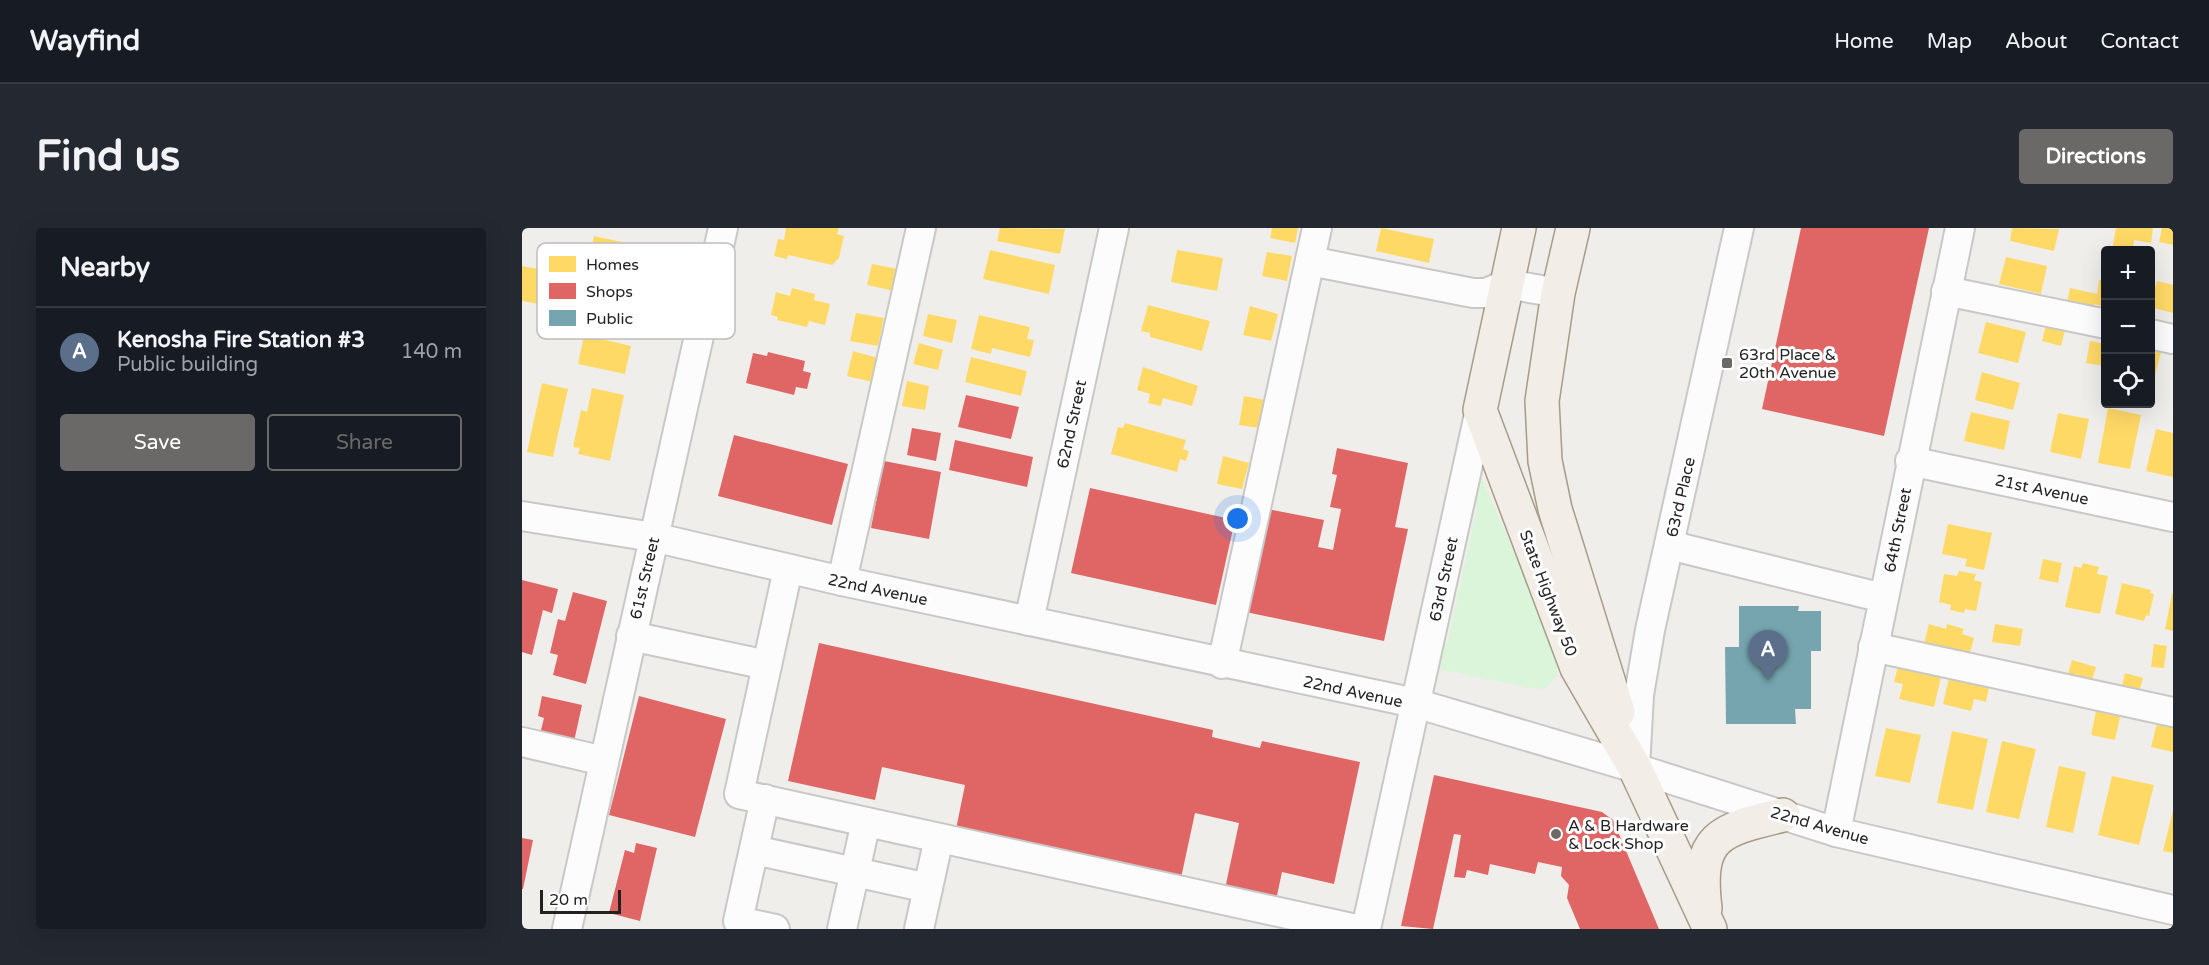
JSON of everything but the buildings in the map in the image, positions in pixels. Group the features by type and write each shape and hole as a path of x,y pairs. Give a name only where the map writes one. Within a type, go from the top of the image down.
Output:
{"main road":[{"name":"63rd Street","path":"1480,410 1519,228"},
{"path":"1573,228 1558,293 1542,401 1545,461 1555,509 1635,768 1708,925"},
{"name":"State Highway 50","path":"1480,410 1577,668 1635,768"},
{"path":"1708,925 1701,879 1712,844 1724,832 1736,826 1783,815"}],"street":[{"name":"61st Street","path":"720,243 723,228"},
{"path":"842,582 921,228"},
{"name":"62nd Street","path":"1029,621 1114,228"},
{"path":"1222,664 1317,228"},
{"name":"63rd Place","path":"1635,768 1638,695 1739,228"},
{"name":"64th Street","path":"1836,832 1910,461 1960,228"},
{"path":"1310,261 1473,293 1486,293 1507,284 1558,293"},
{"path":"1946,291 2101,323"},
{"path":"2155,335 2173,339"},
{"name":"61st Street","path":"567,929 698,339"},
{"name":"63rd Street","path":"1366,929 1480,410"},
{"name":"21st Avenue","path":"1910,461 2173,517"},
{"name":"22nd Avenue","path":"522,516 653,537 842,582 1415,703 1635,768 1836,832 2173,910"},
{"path":"1669,545 1883,598"},
{"path":"788,569 739,794 1356,929"},
{"path":"631,636 767,665"},
{"path":"1873,647 2173,712"},
{"path":"522,742 604,761"},
{"path":"765,799 738,921 775,929"},
{"path":"842,929 866,822"},
{"path":"919,929 939,838"},
{"path":"754,850 928,888"}],"green space":[{"path":"1474,477 1482,478 1559,656 1556,676 1541,690 1438,669 1441,647 1447,644 1477,508 1470,501"}],"place":[{"name":"63rd Place & 20th Avenue","path":"1727,363"},
{"name":"Kenosha Fire Station #3","path":"1768,680"},
{"name":"A & B Hardware & Lock Shop","path":"1556,834"}]}
